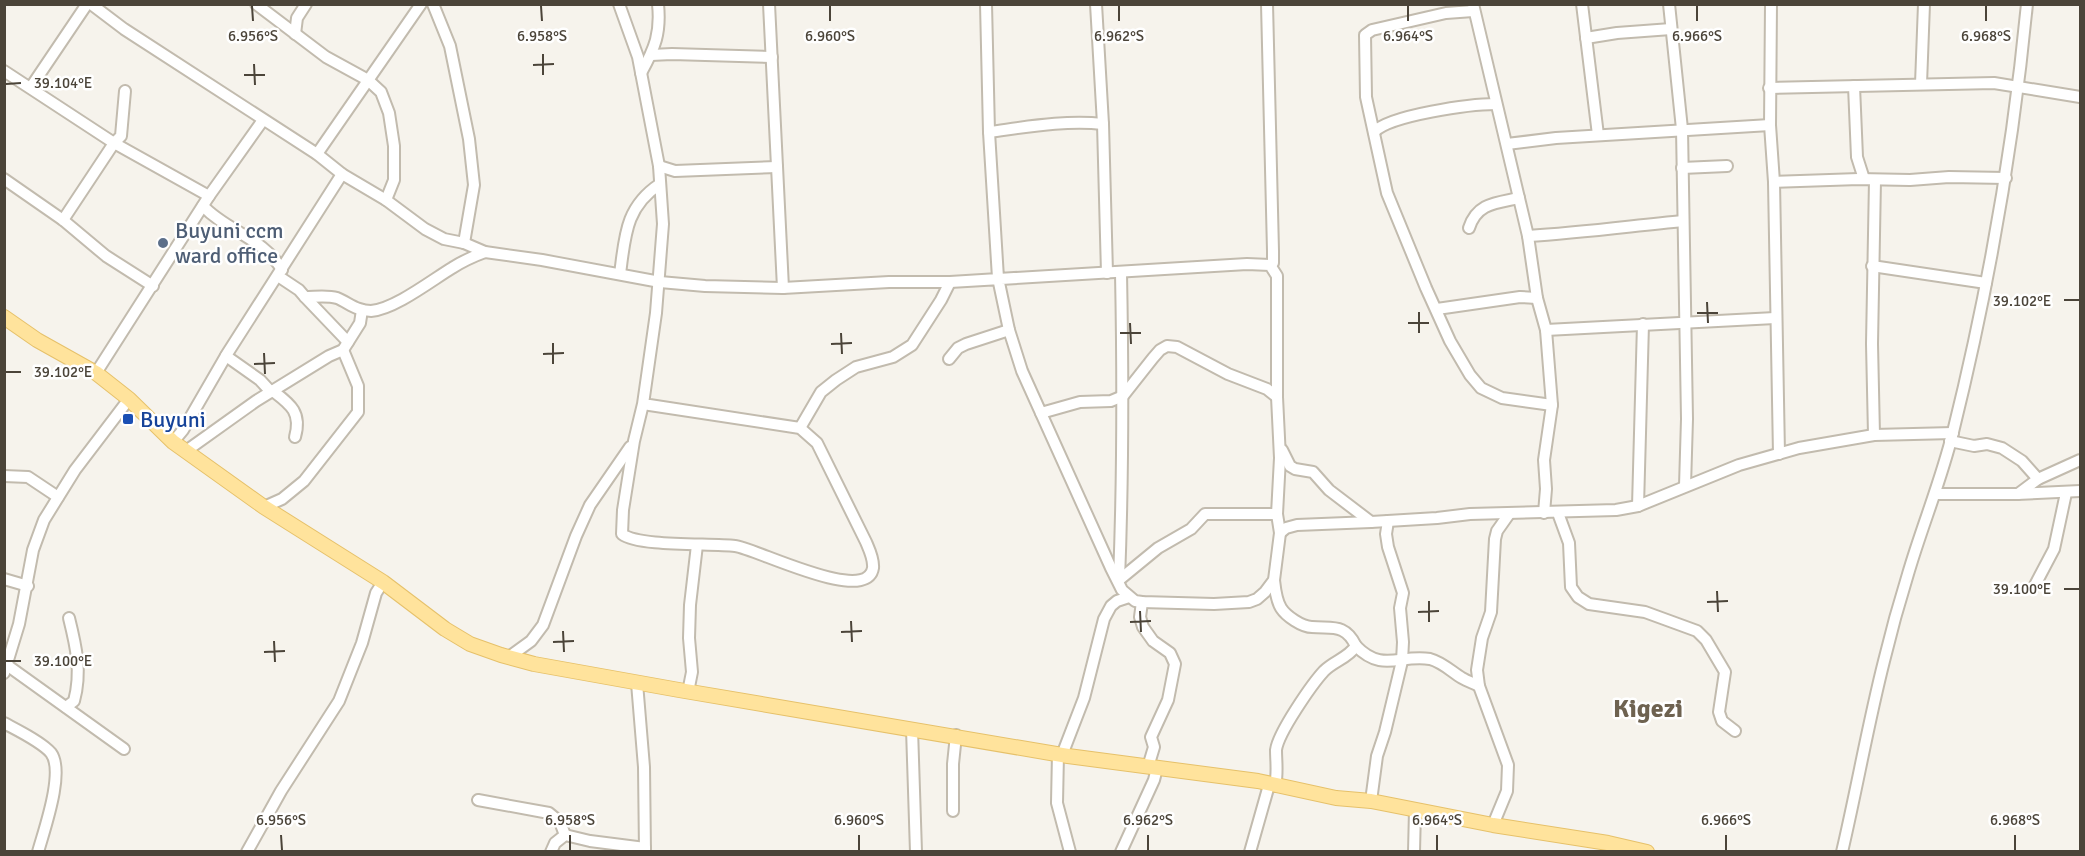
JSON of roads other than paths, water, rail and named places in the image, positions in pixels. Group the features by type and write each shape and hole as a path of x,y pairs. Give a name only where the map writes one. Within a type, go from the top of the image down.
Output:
{"main road":[{"path":"4,317 37,340 96,373 129,399 173,442 264,507 383,582 445,629 471,644 509,657 688,692 1060,754 1258,782 1336,798 1371,801 1493,825 1608,843 1647,852"}],"street":[{"path":"31,87 89,4 317,154 342,174 386,200 425,229 444,239 464,243 485,252 660,282 705,286 783,288 889,282 950,282 1247,264 1270,265"},
{"path":"256,4 326,57 368,80 381,92 389,113 394,146 394,180 386,200"},
{"path":"295,34 297,18 306,4"},
{"path":"317,154 421,4"},
{"path":"433,4 450,46 470,139 474,185 464,243"},
{"path":"618,4 638,57 659,166 663,224 660,282 643,405 634,441 623,510 622,534 642,541 736,546 796,569 841,580 857,582 870,576 873,568 872,558 866,542 817,443 800,428 643,405"},
{"path":"641,73 651,55 658,34 658,4"},
{"path":"769,4 783,288"},
{"path":"986,4 989,132 999,278 1009,330 1022,371 1111,568 1119,580"},
{"path":"1096,4 1103,124 1107,273"},
{"path":"1267,4 1273,251 1273,263 1270,265"},
{"path":"1582,4 1598,135"},
{"path":"1670,4 1682,129 1686,486"},
{"path":"1770,4 1769,88 1774,182 1779,454"},
{"path":"1921,84 1924,4"},
{"path":"1842,852 1883,663 1908,573 1936,494 1952,437 1986,283 2006,178 2019,87 2027,4"},
{"path":"1544,513 1546,489 1544,460 1552,405 1546,330 1537,298 1527,236 1507,144 1473,8 1372,30 1365,35 1366,97 1387,194 1452,345 1470,375 1481,388 1502,398 1552,405"},
{"path":"1587,38 1671,29"},
{"path":"651,55 772,57"},
{"path":"4,72 31,87 114,143 209,196"},
{"path":"1769,88 1994,83 2080,97"},
{"path":"1854,86 1857,157 1870,179 1874,435"},
{"path":"63,220 121,136 125,91"},
{"path":"1374,132 1384,124 1440,110 1496,104"},
{"path":"96,373 209,196 263,120"},
{"path":"989,132 1047,124 1103,124"},
{"path":"1507,144 1556,138 1770,125"},
{"path":"659,166 675,171 777,167"},
{"path":"1682,168 1727,166"},
{"path":"173,442 183,430 226,356 342,174"},
{"path":"1774,182 1910,180 1949,177 2006,178"},
{"path":"4,179 63,220 106,255 153,286"},
{"path":"620,274 626,231 630,220 637,205 660,184"},
{"path":"1469,228 1476,212 1482,208 1519,198"},
{"path":"203,206 215,218 255,242 274,258 280,273 299,290 345,346 358,386 360,400 358,412 304,481 282,499 264,507"},
{"path":"1527,236 1615,230 1683,221"},
{"path":"305,297 335,298 362,310 382,309 420,289 452,268 485,252"},
{"path":"1270,265 1277,276 1277,397 1280,445 1277,514 1280,533 1274,580 1280,607 1287,615 1311,628 1334,627 1346,633 1356,646 1379,661 1386,663 1410,658 1430,659 1479,686"},
{"path":"1872,266 1986,283"},
{"path":"1121,273 1123,396 1120,586 1129,597 1142,602 1214,604 1249,602 1257,599 1274,580"},
{"path":"800,428 820,392 836,380 856,367 893,357 912,345 950,282"},
{"path":"1437,309 1520,297 1537,298"},
{"path":"186,451 272,391 345,346 360,323 362,310"},
{"path":"1546,330 1775,318"},
{"path":"1638,506 1643,324"},
{"path":"949,359 958,348 966,344 1009,330"},
{"path":"1041,413 1080,402 1111,401 1123,396 1160,350 1167,346 1177,346 1227,374 1267,389 1277,397"},
{"path":"226,356 292,405 297,422 295,436"},
{"path":"124,749 5,667 28,586 33,550 44,520 75,470 129,399"},
{"path":"1280,533 1286,528 1297,525 1470,514 1616,510 1638,506 1739,465 1799,448 1874,435 1952,437 1974,446 1987,444 2002,448 2022,461 2038,479"},
{"path":"509,657 531,641 543,625 576,536 591,505 634,441"},
{"path":"1280,445 1290,466 1313,472 1329,490 1371,522"},
{"path":"2017,494 2038,479 2080,460"},
{"path":"4,476 28,477 58,497"},
{"path":"1936,494 2080,491"},
{"path":"2034,587 2054,549 2066,493"},
{"path":"1558,513 1569,543 1570,587 1578,597 1589,604 1645,612 1698,631 1725,672 1719,712 1722,721 1735,731"},
{"path":"1119,580 1158,548 1191,529 1205,514 1277,514"},
{"path":"1493,825 1507,791 1508,765 1479,686 1477,670 1482,638 1491,612 1495,539 1497,531 1509,514"},
{"path":"1371,801 1377,756 1402,661 1400,608 1403,593 1388,547 1386,534 1388,521"},
{"path":"688,692 692,672 689,638 690,604 698,545"},
{"path":"4,579 28,586"},
{"path":"247,852 281,791 339,700 362,643 376,593 383,582"},
{"path":"1070,852 1057,803 1060,754 1084,698 1104,619 1111,606 1129,597"},
{"path":"1121,852 1154,780 1152,737 1168,700 1175,663 1170,653 1154,641 1143,627 1140,616 1142,602"},
{"path":"66,707 74,701 79,679 78,656 69,618"},
{"path":"1250,852 1278,773 1276,749 1283,728 1325,670 1342,661 1356,646"},
{"path":"565,835 645,850 644,767 637,683"},
{"path":"4,723 50,752 57,764 57,780 38,852"},
{"path":"912,729 916,852"},
{"path":"953,811 953,764 956,735"},
{"path":"478,800 549,813 560,822 565,835"},
{"path":"1414,852 1415,810"},
{"path":"551,852 555,843 565,835"}],"place":[{"name":"Buyuni ccm ward office","path":"163,243"},
{"name":"Buyuni","path":"128,419"}],"district":[{"name":"Kigezi","path":"1648,709"}]}
